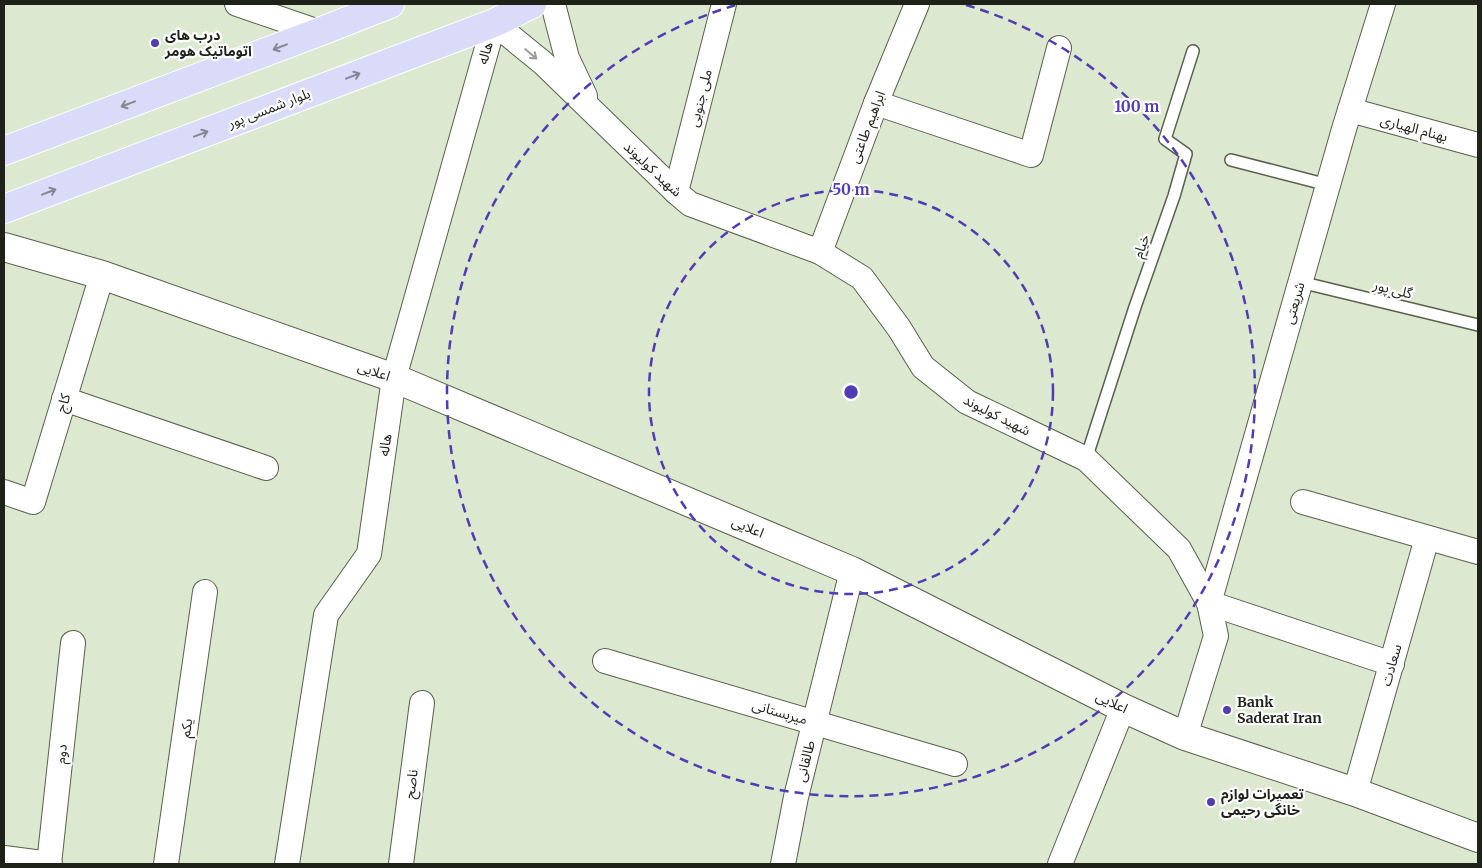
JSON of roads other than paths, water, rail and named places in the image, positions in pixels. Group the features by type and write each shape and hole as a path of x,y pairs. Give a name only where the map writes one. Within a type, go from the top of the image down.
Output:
{"main road":[{"path":"4,151 390,4"},
{"name":"بلوار شمسی پور","path":"4,210 494,23 532,4"}],"street":[{"path":"237,4 319,32"},
{"name":"شهید کولیوند","path":"553,4 566,58 593,111"},
{"name":"ملی جنوبی","path":"676,192 724,4"},
{"name":"ابراهیم طاعتی","path":"820,252 876,103 916,4"},
{"name":"شریعتی","path":"1209,603 1328,185 1383,4"},
{"name":"شهید کولیوند","path":"494,23 593,111 690,204 820,252 862,278 899,328 923,367 967,402 1086,459 1179,549 1209,603 1216,636 1185,736"},
{"name":"هاله","path":"287,864 326,615 369,554 394,378 494,23"},
{"path":"876,103 1031,155 1058,48"},
{"name":"بهنام الهیاری","path":"1350,110 1478,145"},
{"name":"اعلایی","path":"4,246 102,275 394,378 852,571 1122,708 1185,736 1356,792 1478,838"},
{"name":"کاج","path":"4,492 33,502 102,275"},
{"path":"64,399 266,468"},
{"path":"1302,502 1478,552"},
{"name":"سعادت","path":"1356,792 1427,538"},
{"name":"طالقانی","path":"783,864 796,797 852,571"},
{"name":"یکم","path":"166,864 206,592"},
{"path":"1209,603 1392,664"},
{"name":"دوم","path":"49,864 73,643"},
{"name":"میربستانی","path":"605,661 956,764"},
{"name":"ناصح","path":"401,864 422,703"},
{"path":"1060,864 1122,708"},
{"path":"4,858 49,864"}],"lane":[{"name":"خیام","path":"1086,459 1135,307 1174,196 1186,154 1165,139 1193,51"},
{"path":"1231,160 1328,185"},
{"name":"گلی پور","path":"1300,282 1478,325"}],"place":[{"name":"درب های اتوماتیک هومر","path":"155,43"},
{"name":"Bank Saderat Iran","path":"1227,710"},
{"name":"تعمیرات لوازم خانگی رحیمی","path":"1211,802"}]}
